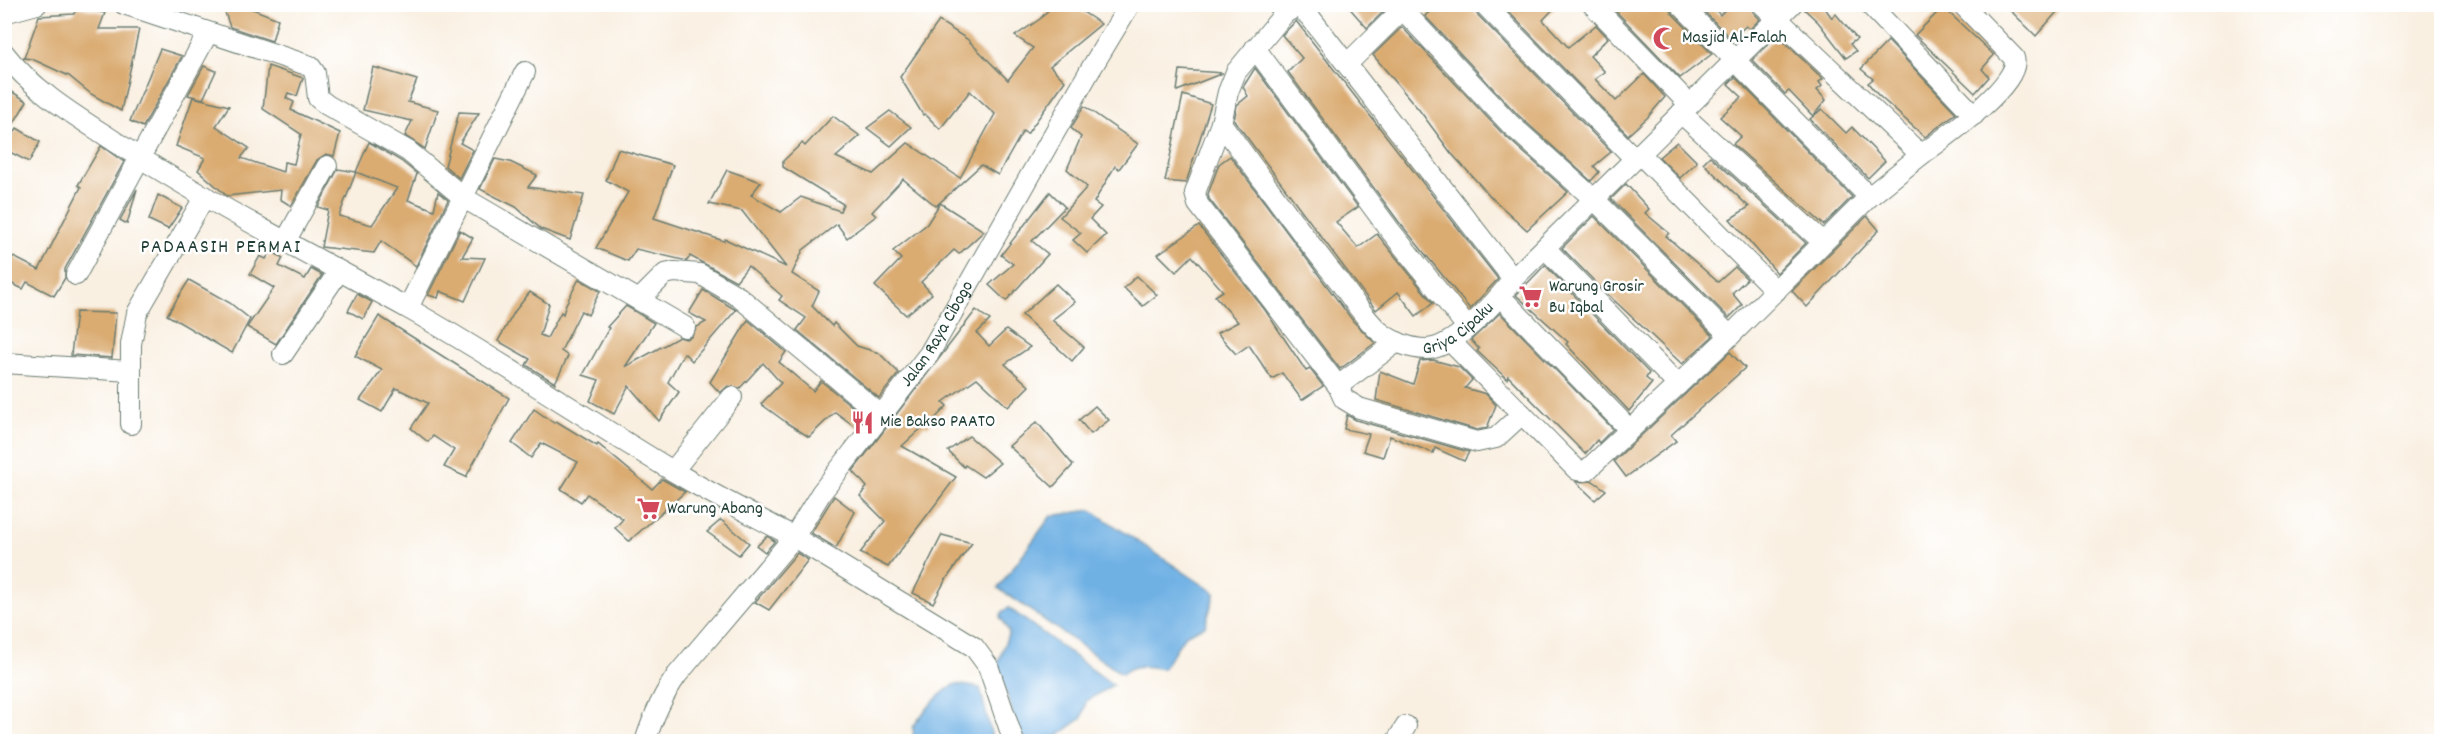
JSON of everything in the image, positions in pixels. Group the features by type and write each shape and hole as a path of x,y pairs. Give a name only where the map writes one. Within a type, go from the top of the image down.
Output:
{"street":[{"path":"4,13 37,4"},
{"path":"124,4 310,66 315,73 318,98 408,151 464,198 685,327"},
{"name":"Jalan Raya Cibogo","path":"645,741 656,710 677,675 794,537 821,493 929,354 1083,81 1130,4"},
{"path":"1484,4 1776,291"},
{"path":"1592,4 1685,108 1823,242"},
{"path":"1680,4 1869,197"},
{"path":"1762,4 1921,155"},
{"name":"Griya Cipaku","path":"1221,123 1304,237 1378,331 1397,342 1425,349 1450,341 1500,296 1513,279 1792,4"},
{"path":"1869,4 1974,115"},
{"path":"1450,341 1577,470 1586,471 1730,336 1869,197 1974,115 2009,78 2016,63 2014,58 1962,4"},
{"path":"1513,279 1310,17 1298,5 1285,13 1236,72 1196,194 1198,204 1338,386 1344,399 1359,408 1478,442 1496,438 1522,414"},
{"path":"1347,64 1406,8 1510,123 1595,200 1730,336"},
{"path":"76,275 208,33"},
{"path":"1255,48 1389,230 1467,327"},
{"path":"4,53 31,82 138,158 472,345 673,471 794,537 974,647 988,666 1014,741"},
{"path":"408,309 525,72"},
{"path":"285,242 327,166"},
{"path":"131,424 131,344 136,313 205,196"},
{"path":"1545,248 1678,385"},
{"path":"284,354 339,271"},
{"path":"640,299 665,274 674,272 700,274 739,297 881,414"},
{"path":"1500,296 1629,429"},
{"path":"1338,386 1397,342"},
{"path":"4,363 130,371"},
{"path":"673,471 732,397"}],"water":[{"path":"1091,510 1215,593 1205,626 1185,635 1163,669 1147,666 1136,667 1122,674 998,588 1051,516"},
{"path":"1009,608 1113,685 1086,701 1082,718 1050,741 1021,741 998,662 1009,632 1000,617 1003,611"},
{"path":"956,684 980,688 993,741 914,741 913,727 917,721 938,697"}],"building":[{"path":"222,4 240,4 278,19 272,41 230,27"},
{"path":"1054,4 1071,4 1101,24 1050,66 1065,81 1027,134 1023,131 998,175 981,165 936,206 903,179 872,212 876,216 847,238 837,224 803,250 792,274 819,291 812,306 832,326 834,323 857,346 879,353 899,373 879,398 797,330 806,318 779,300 782,296 748,266 736,281 690,256 687,261 636,249 628,261 596,248 628,192 606,180 618,149 673,165 654,218 724,241 725,239 786,267 742,211 709,204 727,170 761,182 751,195 781,212 801,197 840,211 843,204 783,167 783,161 802,143 805,146 833,116 860,136 836,157 873,174 908,143 960,178 995,114 970,91 940,129 925,114 923,115 900,77 939,21 967,39 1008,80 1033,48 1015,36 1040,19"},
{"path":"1346,4 1388,4 1389,6 1367,28"},
{"path":"1437,4 1472,4 1475,12 1611,152 1594,166 1599,172 1591,181 1518,115 1425,16"},
{"path":"1501,4 1558,4 1543,20 1568,47 1596,25 1608,38 1590,56 1605,72 1595,79 1616,101 1644,74 1665,97 1628,135"},
{"name":"Masjid Al-Falah","path":"1609,4 1668,4 1671,12 1712,54 1680,78"},
{"path":"1697,4 1710,4 1720,15 1731,4 1750,4 1753,12 1760,19 1750,29 1746,26 1731,39"},
{"path":"1804,4 1822,4 1832,18 1835,13 1857,39 1850,44 1856,51 1846,58 1818,22 1803,8"},
{"path":"2004,4 2064,4 2036,36"},
{"path":"77,7 105,13 99,29 139,29 121,111 91,94 69,76 32,59 24,58 39,16 74,14"},
{"path":"1943,7 1994,55 1982,69 1989,77 1975,93 1915,35"},
{"path":"1296,21 1498,279 1470,309 1399,222 1288,72 1302,58 1282,35"},
{"path":"1402,27 1501,132 1568,192 1527,230 1493,199 1451,153 1420,111 1373,55"},
{"path":"1777,35 1823,79 1819,82 1822,86 1817,90 1826,100 1813,116 1789,91 1785,94 1752,60"},
{"path":"1888,41 1956,113 1925,137 1878,95 1868,83 1873,79 1861,69"},
{"path":"160,49 182,56 143,127 130,121"},
{"path":"204,66 216,71 203,99 188,95"},
{"path":"268,66 303,78 297,96 288,93 286,98 294,102 291,110 340,133 334,156 326,154 317,160 291,206 280,199 281,190 227,196 198,170 205,158 176,146 193,97 229,106 216,126 249,148 241,158 283,172 284,162 294,164 301,134 263,109"},
{"path":"373,67 417,80 408,102 438,110 425,149 405,136 412,121 363,110"},
{"path":"1255,68 1358,207 1336,222 1358,248 1377,234 1433,303 1416,316 1398,292 1376,310 1234,120 1237,105 1248,96 1243,87"},
{"path":"1180,70 1223,73 1177,91"},
{"path":"1735,77 1852,197 1824,225 1733,144 1741,136 1720,117 1742,97 1728,84"},
{"path":"4,87 27,101 14,123 4,117"},
{"path":"1183,95 1211,104 1186,183 1165,181"},
{"path":"1084,106 1138,144 1119,169 1115,166 1094,202 1101,207 1090,219 1106,235 1087,253 1073,240 1081,233 1060,217 1087,187 1067,169 1081,137 1071,128"},
{"path":"1822,109 1846,133 1852,127 1885,161 1868,178 1810,119"},
{"path":"890,111 911,127 891,146 867,128"},
{"path":"459,112 479,113 460,143 473,150 459,178 445,166"},
{"path":"17,128 40,142 29,162 4,149"},
{"path":"369,142 401,161 417,174 408,200 434,210 438,192 448,200 416,266 381,241 374,253 321,247 328,210 318,207 338,169 356,172","holes":["356,172 397,188 372,225 339,216"]},
{"path":"1677,142 1697,162 1680,178 1659,157"},
{"path":"101,146 124,162 65,269 65,278 54,296 27,282 23,289 4,280 4,252 39,270 81,187 78,185"},
{"path":"1230,156 1353,321 1375,343 1340,369 1209,199 1208,194 1219,164"},
{"path":"1710,156 1806,243 1777,273 1730,219 1749,207 1703,163"},
{"path":"495,159 510,162 537,175 528,187 584,195 570,240 541,229 516,207 480,189"},
{"path":"1626,184 1649,209 1645,213 1669,233 1666,236 1718,282 1735,267 1747,279 1732,293 1742,305 1729,318 1611,199"},
{"path":"137,189 127,224 120,220"},
{"path":"1050,192 1065,207 1032,241 1048,254 1006,301 989,285 1013,264 1001,255"},
{"path":"158,195 182,208 168,229 149,220"},
{"path":"940,203 984,231 959,254 954,250 921,282 932,294 906,315 875,286 901,259 893,251 927,224"},
{"path":"1594,216 1713,336 1682,364 1562,248"},
{"path":"1867,216 1879,230 1807,307 1792,291"},
{"path":"1199,226 1265,310 1306,371 1310,369 1323,386 1302,400 1282,373 1272,379 1249,345 1236,354 1217,333 1238,322 1215,296 1223,291 1192,256 1176,272 1158,254"},
{"path":"460,230 473,238 462,257 485,258 465,301 440,291 438,298 428,295"},
{"path":"271,251 283,258 279,266 305,279 311,269 322,275 276,344 247,327 274,288 250,274 260,256 266,259"},
{"path":"1545,265 1649,373 1646,378 1652,383 1629,411 1566,344 1568,342 1516,295"},
{"path":"1137,276 1157,295 1143,306 1124,288"},
{"path":"579,279 600,291 588,315 581,311 561,351 568,356 555,383 526,365 530,359 498,341 515,311 530,292 549,304 540,335 547,338 561,312 563,314"},
{"path":"189,280 230,303 250,319 232,353 167,315"},
{"path":"1056,284 1075,302 1052,320 1084,347 1072,361 1022,315"},
{"path":"703,290 736,310 692,361 684,353 668,382 679,392 659,421 629,386 614,414 590,401 599,380 583,375 609,328 607,327 626,306 654,323 625,367 679,337 686,339 691,337 697,327 706,322 689,313"},
{"path":"357,294 372,302 363,319 348,311"},
{"path":"976,310 990,320 977,333 989,346 1006,330 1030,347 1005,364 1029,386 1008,407 977,378 943,402 947,406 927,427 925,425 902,446 956,477 888,567 860,553 885,521 860,496 867,487 853,471"},
{"path":"76,312 116,313 112,358 71,355"},
{"path":"1500,313 1613,429 1599,443 1597,440 1585,454 1508,376 1507,379 1477,351 1479,349 1471,340"},
{"path":"379,316 509,398 466,477 444,467 454,450 433,436 428,442 411,428 428,403 396,388 382,412 360,400 382,370 355,356"},
{"path":"748,320 786,352 779,362 813,391 821,381 865,417 857,428 835,412 809,437 787,423 761,404 781,383 763,363 740,388 728,386 720,393 710,382"},
{"path":"1730,352 1745,368 1671,435 1676,441 1626,477 1614,461"},
{"path":"1433,360 1459,367 1472,380 1465,388 1486,394 1496,405 1487,428 1477,430 1376,400 1380,371 1413,384 1420,361"},
{"path":"1095,406 1109,420 1091,434 1079,420"},
{"path":"534,409 554,423 556,421 597,446 598,444 652,489 662,479 685,492 629,541 615,528 623,519 587,494 581,502 561,489 578,462 541,443 531,458 512,443"},
{"path":"1347,415 1356,420 1469,452 1464,461 1435,448 1433,453 1390,436 1383,457 1363,451 1369,434 1344,429"},
{"path":"1037,422 1073,465 1053,487 1009,446"},
{"path":"969,436 1000,463 983,477 965,465 964,467 948,451"},
{"path":"1593,481 1606,490 1595,500 1576,482"},
{"path":"834,496 855,512 836,548 811,533"},
{"path":"721,520 749,543 739,555 707,532"},
{"path":"942,535 972,543 945,581 933,603 913,593"},
{"path":"767,536 775,541 765,552 757,546"},
{"path":"797,553 808,560 769,610 755,602"}],"place":[{"name":"Masjid Al-Falah","path":"1664,38"},
{"name":"Warung Grosir Bu Iqbal","path":"1531,297"},
{"name":"Mie Bakso PAATO","path":"862,422"},
{"name":"Warung Abang","path":"649,509"}],"district":[{"name":"PADAASIH PERMAI","path":"221,248"}]}
